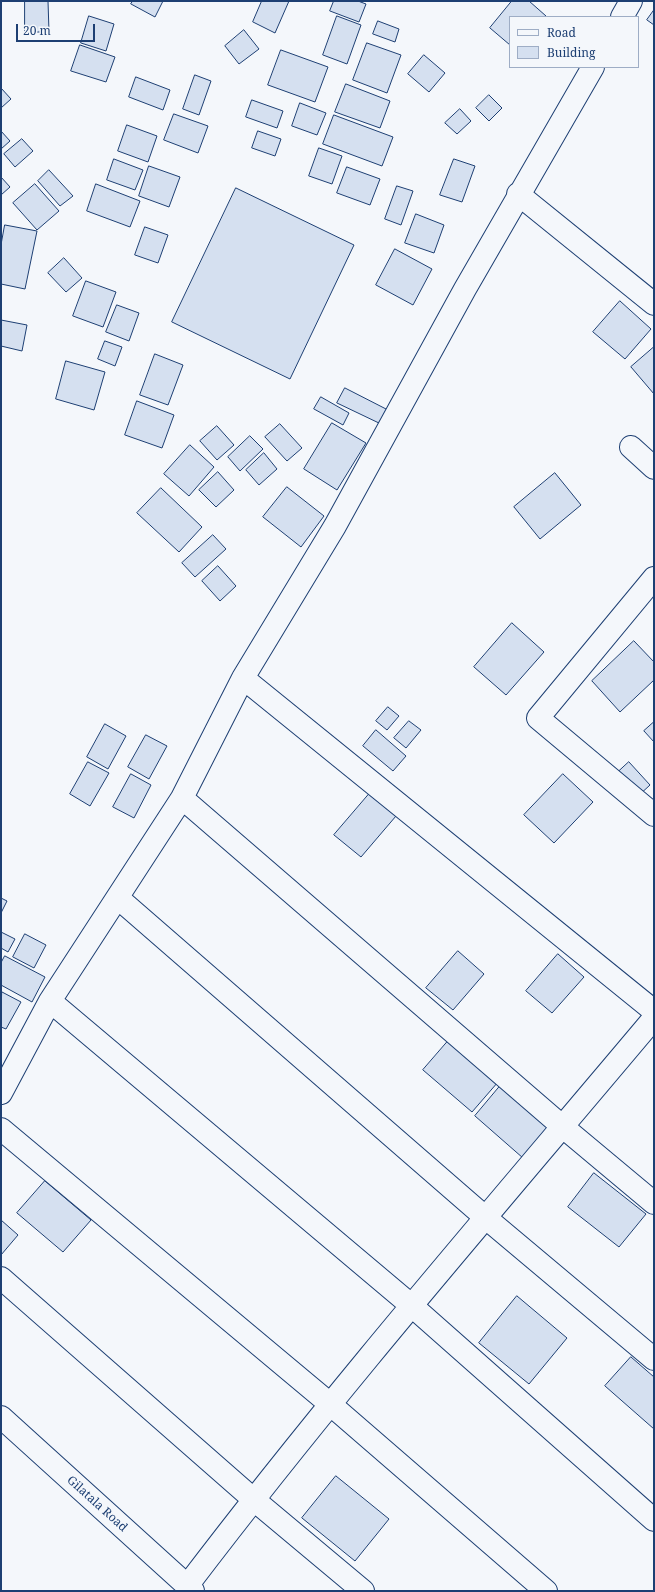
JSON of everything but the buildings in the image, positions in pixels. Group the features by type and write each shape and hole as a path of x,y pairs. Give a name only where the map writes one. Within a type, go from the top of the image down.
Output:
{"street":[{"path":"623,16 631,1"},
{"path":"1,1093 50,1001 182,798 243,678 335,526 518,194 592,68"},
{"path":"518,194 654,304"},
{"path":"631,447 654,468"},
{"path":"654,578 538,718 654,815"},
{"path":"243,678 654,1011"},
{"path":"182,798 563,1127 654,1203"},
{"path":"118,898 486,1218 654,1359"},
{"path":"50,1001 412,1306 654,1520"},
{"path":"190,1588 253,1499 330,1404 654,1018"},
{"path":"1,1129 330,1404 546,1591"},
{"path":"1,1278 253,1499 364,1591"},
{"name":"Gilatala Road","path":"1,1417 190,1588"}]}
